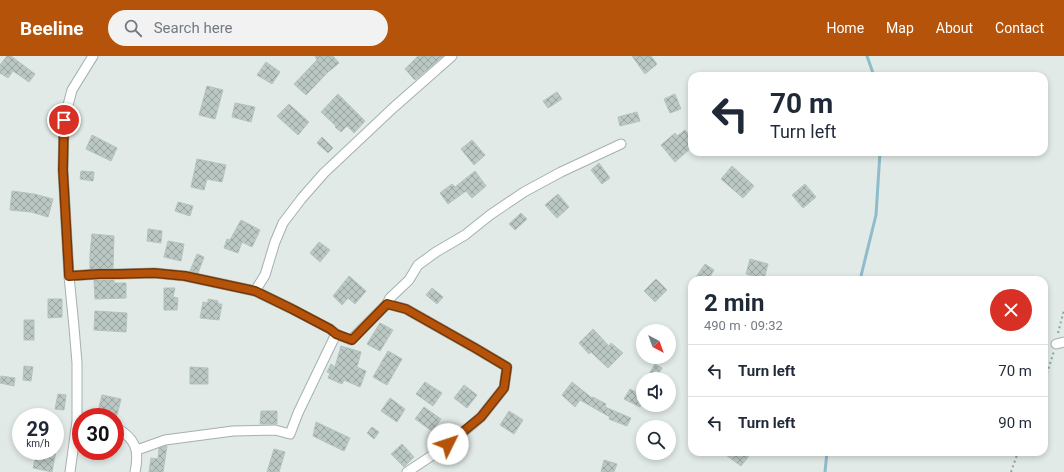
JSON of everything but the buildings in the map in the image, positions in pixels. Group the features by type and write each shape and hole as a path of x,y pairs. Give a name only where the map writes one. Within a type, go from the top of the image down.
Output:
{"street":[{"path":"79,408 77,363 69,276 63,170 64,120 72,90 93,56"},
{"path":"255,291 265,275 275,242 283,223 302,198 324,173 393,108 452,56"},
{"path":"69,276 154,273 185,276 255,291 330,329 336,334 352,340 387,304 390,298 409,280 418,265 524,192 621,144"},
{"path":"387,304 406,309 507,367 504,388 481,417 448,444 407,472"},
{"path":"137,450 165,440 233,431 275,430 290,434 298,413 336,334"},
{"path":"124,432 131,438 137,450 135,472"},
{"path":"70,472 72,460"}],"path":[{"path":"1011,472 1017,456"}],"waterway":[{"path":"867,56 873,72"},
{"path":"861,276 876,215 880,156"},
{"path":"825,472 827,456"}],"route":[{"path":"64,120 63,170 69,276 154,273 185,276 255,291 330,329 336,334 352,340 387,304 406,309 507,367 504,388 481,417 448,444"}]}
